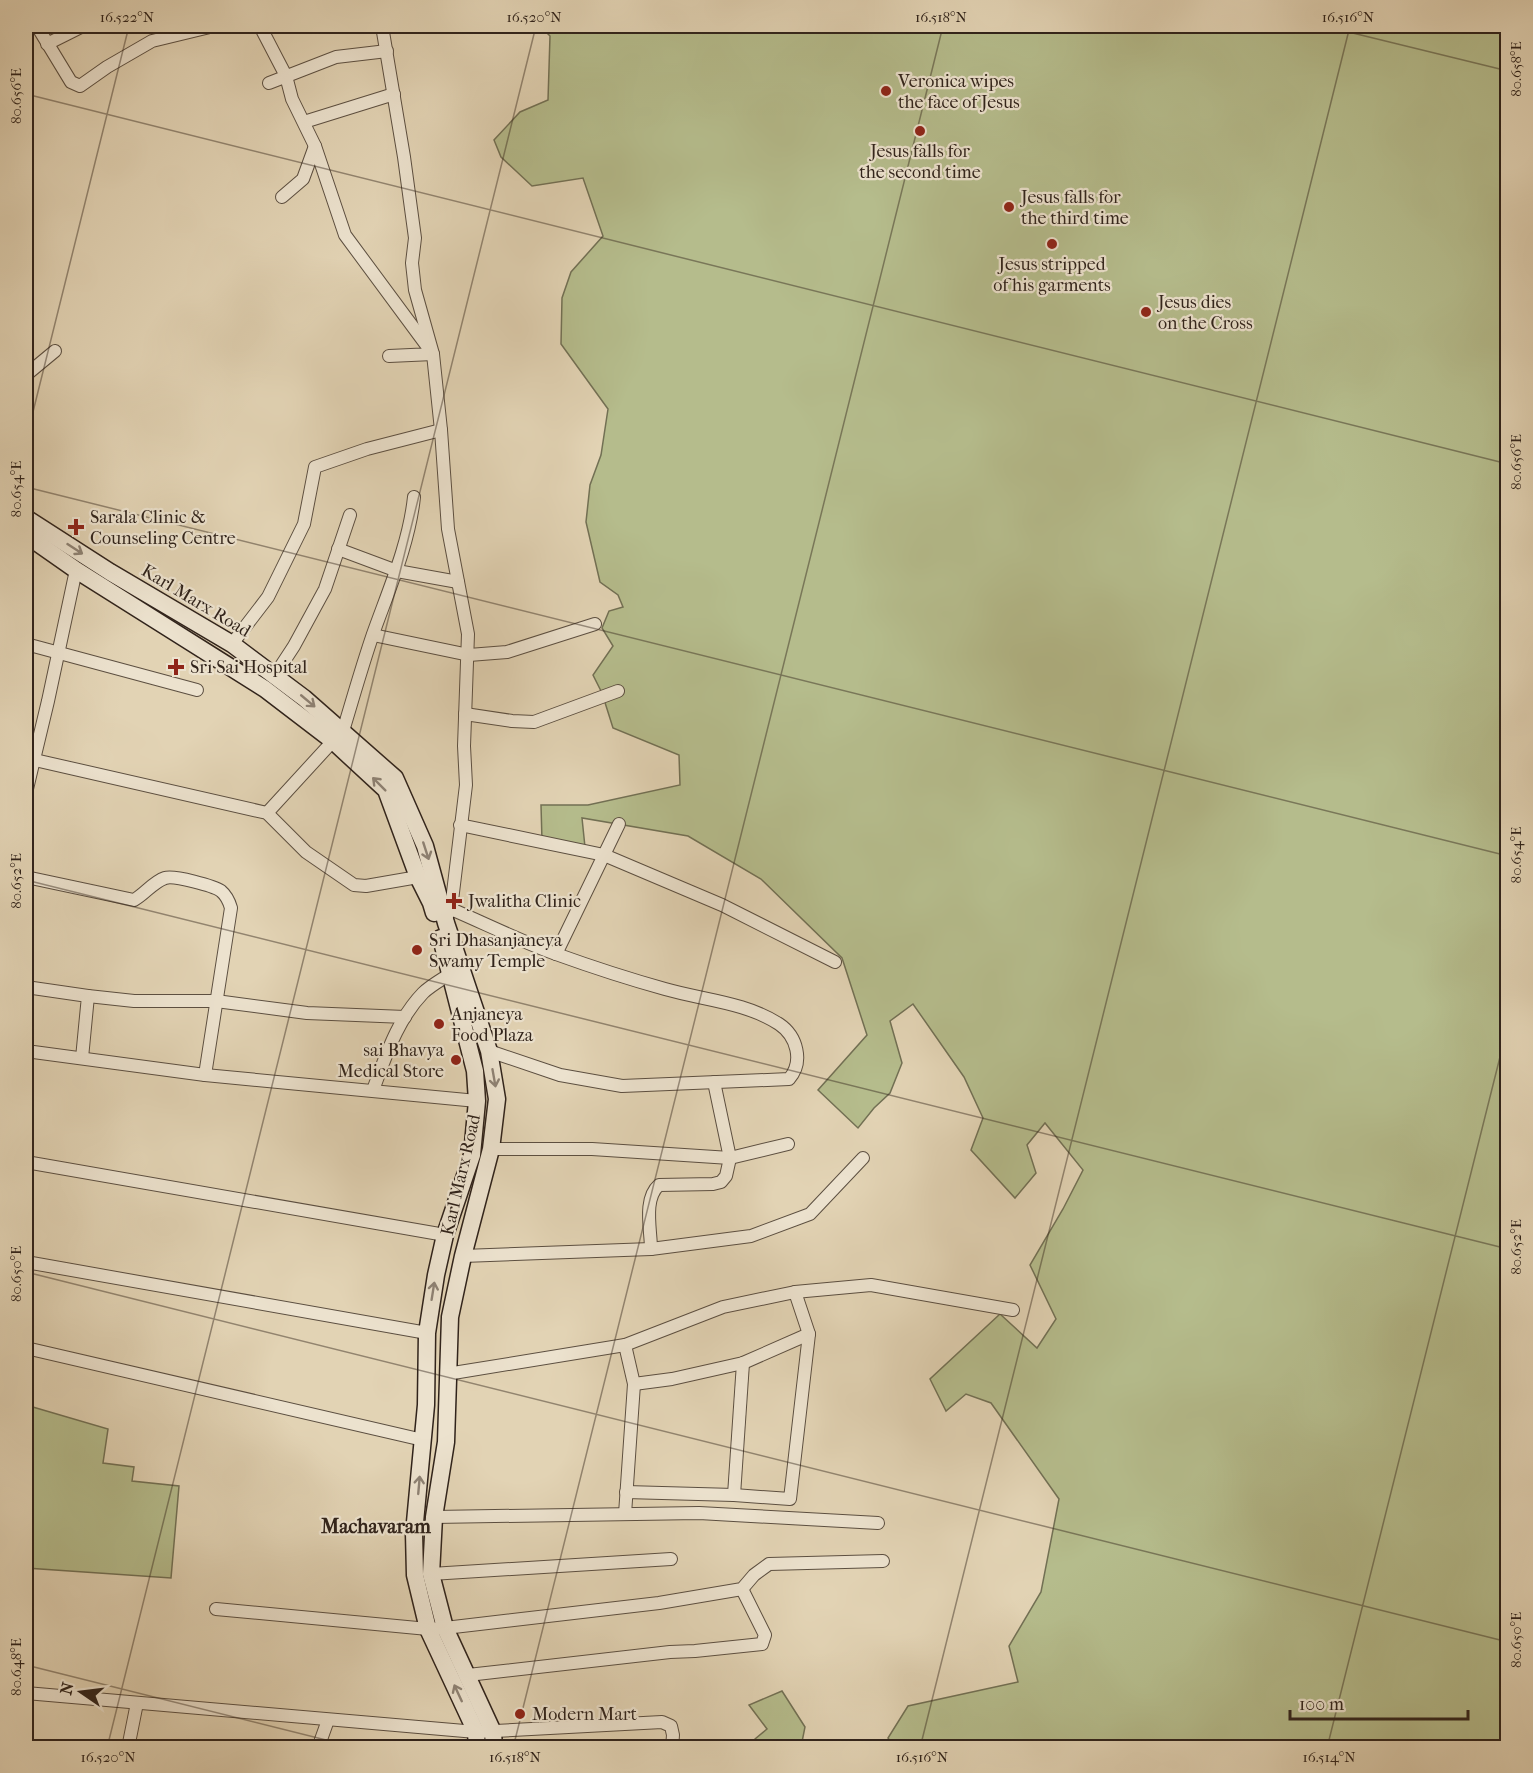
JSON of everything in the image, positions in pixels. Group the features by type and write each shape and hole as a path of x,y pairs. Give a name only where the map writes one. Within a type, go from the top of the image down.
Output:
{"main road":[{"name":"Karl Marx Road","path":"26,518 110,572 232,644 274,675 338,736 386,790 418,877 431,903 475,1071 477,1101 472,1155 445,1235 427,1333 426,1405 414,1533 415,1575 476,1740"},
{"name":"Karl Marx Road","path":"26,536 338,736 395,778 425,846 489,1051 497,1099 491,1149 463,1256 450,1317 446,1442 434,1517 431,1574 436,1629 468,1675 494,1740"}],"street":[{"path":"37,26 71,82 80,86 107,67 152,41 214,26"},
{"path":"47,44 83,26"},
{"path":"260,26 286,76 292,99 315,146 345,235 433,354"},
{"path":"382,26 415,238 412,263 415,290 433,354 448,529 468,634 464,746 466,785 448,916 441,940"},
{"path":"269,83 336,57 387,51"},
{"path":"304,122 394,94"},
{"path":"282,197 303,179 315,146"},
{"path":"26,375 55,351"},
{"path":"388,356 433,354"},
{"path":"232,644 268,597 304,524 315,467 367,449 441,430"},
{"path":"267,813 338,736 397,571 414,497"},
{"path":"274,675 294,646 325,588 350,515"},
{"path":"338,549 397,571 458,582"},
{"path":"26,794 30,759 76,570"},
{"path":"373,635 469,655 507,652 595,624"},
{"path":"26,644 197,690"},
{"path":"465,714 534,722 618,690"},
{"path":"30,759 267,813 306,852 354,885 366,886 418,877"},
{"path":"556,954 619,824"},
{"path":"460,825 604,855 722,905 835,962"},
{"path":"26,877 134,900 144,895 153,884 167,877 178,878 219,890 227,897 231,908 204,1075"},
{"path":"448,916 667,990 721,1001 780,1025 795,1040 798,1061 796,1072 789,1079 622,1086 560,1075 489,1051"},
{"path":"373,1090 393,1039 405,1017 423,992 450,974"},
{"path":"26,987 134,1001 216,1001 307,1013 405,1017"},
{"path":"82,1058 88,996"},
{"path":"26,1051 204,1075 477,1101"},
{"path":"651,1249 650,1200 652,1191 659,1185 713,1185 721,1182 726,1176 730,1158 714,1082"},
{"path":"491,1149 592,1149 730,1158 788,1144"},
{"path":"463,1256 651,1249 751,1236 810,1214 863,1158"},
{"path":"26,1162 445,1235"},
{"path":"26,1262 427,1333"},
{"path":"447,1374 625,1345 723,1306 795,1292 871,1284 1012,1310"},
{"path":"626,1492 790,1499 809,1334 795,1292"},
{"path":"634,1384 672,1379 743,1363 809,1334"},
{"path":"625,1345 634,1384 626,1514"},
{"path":"26,1348 423,1440"},
{"path":"734,1495 743,1363"},
{"path":"434,1517 699,1513 878,1523"},
{"path":"431,1574 671,1559"},
{"path":"216,1609 436,1629 659,1603 742,1589 754,1575 769,1564 883,1561"},
{"path":"468,1675 762,1644 765,1635 742,1589"},
{"path":"26,1693 328,1720 476,1740 662,1722 671,1726 672,1748"},
{"path":"128,1748 137,1703"},
{"path":"318,1748 328,1720"}],"green space":[{"path":"540,26 1507,26 1507,1747 894,1747 888,1738 908,1706 1018,1682 1009,1646 1041,1592 1059,1499 991,1403 966,1394 946,1411 930,1379 1000,1314 1037,1348 1056,1319 1030,1265 1083,1170 1045,1123 1027,1145 1036,1173 1015,1198 971,1150 983,1118 964,1077 913,1004 890,1021 902,1063 890,1093 858,1128 818,1090 867,1035 842,958 761,879 688,836 582,818 585,847 542,841 541,805 588,805 680,785 679,755 613,728 602,693 593,675 613,646 602,628 609,611 623,607 618,595 600,582 586,522 590,485 601,455 608,409 561,344 562,298 571,272 603,236 583,178 532,186 501,157 494,140 520,112 548,100 550,36"},
{"path":"26,1405 108,1429 103,1463 134,1467 132,1481 179,1486 171,1578 26,1568"},
{"path":"782,1691 805,1727 801,1747 750,1747 755,1739 767,1729 749,1705"}],"place":[{"name":"Veronica wipes the face of Jesus","path":"886,91"},
{"name":"Jesus falls for the second time","path":"920,131"},
{"name":"Jesus falls for the third time","path":"1009,207"},
{"name":"Jesus stripped of his garments","path":"1052,244"},
{"name":"Jesus dies on the Cross","path":"1146,312"},
{"name":"Sarala Clinic & Counseling Centre","path":"76,527"},
{"name":"Sri Sai Hospital","path":"176,667"},
{"name":"Jwalitha Clinic","path":"454,901"},
{"name":"Sri Dhasanjaneya Swamy Temple","path":"417,950"},
{"name":"Anjaneya Food Plaza","path":"439,1024"},
{"name":"sai Bhavya Medical Store","path":"456,1060"},
{"name":"Modern Mart","path":"520,1714"}],"district":[{"name":"Machavaram","path":"376,1526"}]}
